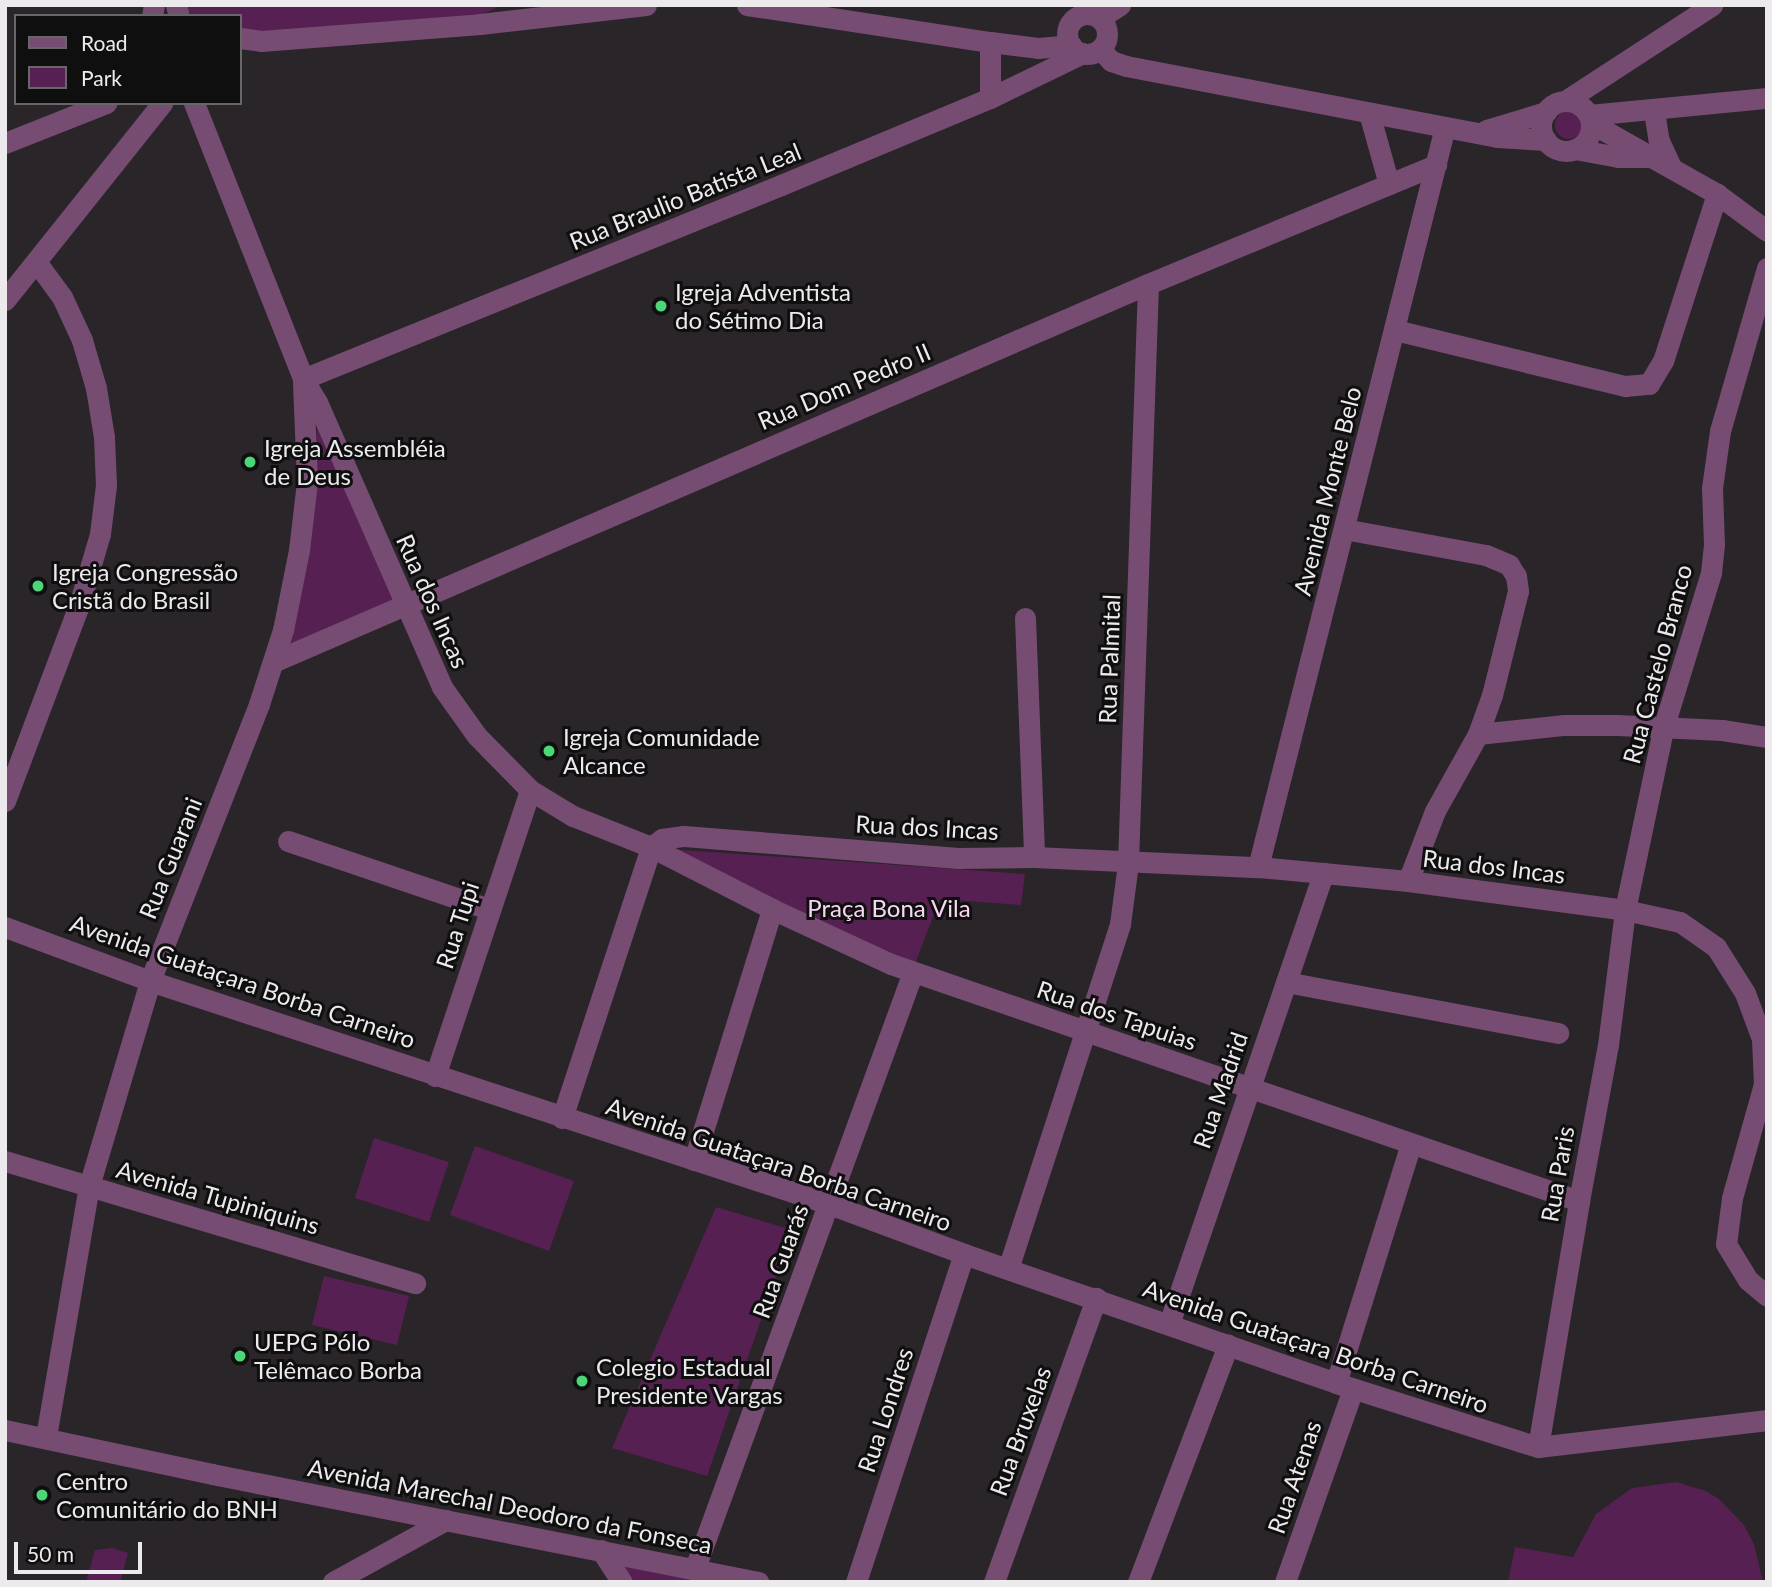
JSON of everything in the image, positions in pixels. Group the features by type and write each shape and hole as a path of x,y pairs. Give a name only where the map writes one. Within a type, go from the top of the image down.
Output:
{"street":[{"path":"480,24 513,5"},
{"path":"242,38 261,41 480,24 646,5"},
{"path":"747,5 990,42 1038,48 1085,49 1125,66 1497,137 1546,140"},
{"path":"1085,49 1068,27 1086,13 1120,5"},
{"path":"1477,132 1499,128 1546,112 1712,5"},
{"path":"1085,49 1107,33 1086,13"},
{"path":"242,51 261,41"},
{"path":"990,42 990,98"},
{"name":"Rua Braulio Batista Leal","path":"303,379 990,98 1085,49"},
{"path":"1590,119 1767,98"},
{"path":"1564,101 1580,105 1590,119 1647,157 1671,167 1717,194 1767,231"},
{"path":"5,142 101,105"},
{"path":"5,300 160,105"},
{"name":"Rua dos Incas","path":"195,105 303,379 317,402 442,687 477,736 530,790 573,816 650,847 662,839 684,836 958,858 1034,857 1258,867 1408,881 1625,910 1680,922 1716,947 1745,993 1762,1039 1764,1084 1732,1198 1726,1244 1748,1280 1767,1296"},
{"path":"1654,111 1659,141 1671,167"},
{"path":"1546,112 1541,129 1546,140 1558,149 1574,149 1618,157 1647,157"},
{"path":"1368,113 1389,184"},
{"path":"1574,149 1587,139 1590,119"},
{"name":"Avenida Monte Belo","path":"1258,867 1445,127"},
{"name":"Rua Dom Pedro II","path":"275,661 1148,284 1436,165"},
{"path":"1395,330 1625,386 1649,384 1663,361 1717,194"},
{"path":"5,802 80,601 100,534 106,485 104,437 96,388 82,340 62,297 37,262"},
{"name":"Rua Castelo Branco","path":"1625,910 1662,729 1711,573 1714,545 1712,488 1720,430 1767,268"},
{"name":"Rua Palmital","path":"1007,1269 1120,924 1128,863 1148,284"},
{"name":"Rua Guarani","path":"46,1437 89,1186 150,981 275,661 299,550 307,482 303,379"},
{"path":"1344,529 1486,555 1509,565 1516,576 1518,591 1492,695 1478,734 1435,811 1408,881"},
{"path":"1025,618 1034,857"},
{"path":"1478,734 1563,725 1722,730 1767,737"},
{"name":"Rua Tupi","path":"435,1076 530,790"},
{"path":"288,841 489,909"},
{"path":"562,1118 650,847"},
{"name":"Rua dos Tapuias","path":"650,847 772,909 913,972 1578,1200"},
{"name":"Rua Madrid","path":"1169,1324 1323,873"},
{"path":"694,1160 772,909"},
{"name":"Rua Paris","path":"1538,1447 1578,1200 1608,1045 1625,910"},
{"name":"Avenida Guataçara Borba Carneiro","path":"6,929 150,981 829,1204 964,1255 1096,1298 1344,1386 1538,1447"},
{"name":"Rua Guarás","path":"696,1575 913,972"},
{"path":"1286,982 1558,1033"},
{"name":"Rua Atenas","path":"1285,1582 1344,1386 1411,1144"},
{"name":"Avenida Tupiniquins","path":"5,1161 415,1283"},
{"name":"Rua Londres","path":"856,1582 964,1255"},
{"name":"Rua Bruxelas","path":"994,1582 1096,1298"},
{"path":"1139,1582 1228,1345"},
{"path":"1538,1447 1767,1420"},
{"name":"Avenida Marechal Deodoro da Fonseca","path":"5,1430 212,1474 601,1550 696,1575 719,1573 758,1582"},
{"path":"333,1582 446,1520"},
{"path":"601,1550 622,1582"}],"green space":[{"path":"185,5 503,5 480,15 242,35 242,14 191,14"},
{"path":"1569,111 1579,115 1583,125 1579,135 1569,139 1559,135 1555,125 1559,115"},
{"path":"318,416 398,604 286,648 314,462"},
{"name":"Praça Bona Vila","path":"668,849 1025,874 1021,905 940,899 914,966"},
{"path":"374,1138 449,1162 429,1222 355,1198"},
{"path":"475,1146 574,1181 549,1251 450,1215"},
{"path":"716,1207 792,1230 707,1476 612,1448"},
{"path":"324,1276 409,1296 397,1345 312,1325"},
{"path":"1676,1482 1706,1491 1719,1499 1744,1525 1754,1544 1763,1582 1508,1582 1515,1547 1573,1557 1596,1514 1632,1488"},
{"path":"112,1548 128,1553 120,1582 86,1582 95,1550"},
{"path":"611,1556 700,1576 685,1582 631,1582"}],"place":[{"name":"Igreja Adventista do Sétimo Dia","path":"661,306"},
{"name":"Igreja Assembléia de Deus","path":"250,462"},
{"name":"Igreja Congressão Cristã do Brasil","path":"38,586"},
{"name":"Igreja Comunidade Alcance","path":"549,751"},
{"name":"UEPG Pólo Telêmaco Borba","path":"240,1356"},
{"name":"Colegio Estadual Presidente Vargas","path":"582,1381"},
{"name":"Centro Comunitário do BNH","path":"42,1495"}]}
